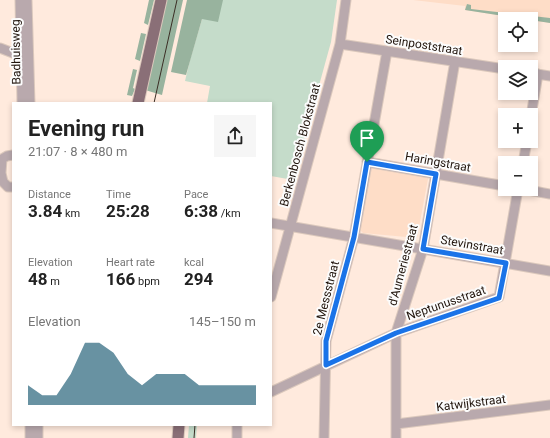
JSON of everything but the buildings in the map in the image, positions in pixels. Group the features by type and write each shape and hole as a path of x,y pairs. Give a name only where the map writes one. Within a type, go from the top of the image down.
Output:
{"main road":[{"path":"138,102 161,0"},
{"path":"178,426 178,438"}],"street":[{"name":"Badhuisweg","path":"20,0 30,102"},
{"name":"Badhuisweg","path":"22,102 27,0"},
{"name":"Berkenbosch Blokstraat","path":"272,293 340,44 346,0"},
{"name":"Seinpoststraat","path":"340,44 498,68"},
{"path":"0,48 25,55"},
{"name":"2e Messstraat","path":"324,438 326,341 354,237 387,51"},
{"name":"d'Aumeriestraat","path":"396,438 396,333 423,249 455,61"},
{"path":"538,74 550,76"},
{"path":"12,155 1,158 2,184 12,187"},
{"name":"Haringstraat","path":"367,162 498,185"},
{"path":"538,192 550,194"},
{"path":"506,263 517,196"},
{"name":"Stevinstraat","path":"272,223 550,271"},
{"name":"Neptunusstraat","path":"272,392 396,333 499,298 506,263"},
{"name":"Katwijkstraat","path":"396,424 550,406"},
{"path":"30,426 30,438"},
{"path":"38,426 38,438"},
{"path":"236,438 237,426"}],"shaded area":[{"path":"413,0 550,0 550,23 538,21 538,12 498,12 498,15 465,10 465,6"},
{"path":"373,166 427,176 428,179 417,238 363,233 360,230 371,167"}],"green space":[{"path":"149,0 154,0 148,25 144,23"},
{"path":"166,0 183,0 162,95 145,90"},
{"path":"187,0 223,0 218,22 202,19 186,75 171,72"},
{"path":"222,0 337,0 331,42 293,180 272,176 272,102 207,102 210,86 185,81 202,19"},
{"path":"467,4 471,5 471,9 498,12 498,15 465,10"},
{"path":"538,17 550,18 550,23 538,21"},
{"path":"141,33 146,34 140,61 135,59"},
{"path":"133,69 137,70 133,88 135,89 132,96 127,95"},
{"path":"189,426 197,426 196,438 188,438"}],"tram line":[{"path":"154,102 177,0"},
{"path":"194,438 195,426"}],"route":[{"path":"367,162 436,174 423,249 506,263 499,298 396,333 326,365 326,341 354,237 367,162"}]}
